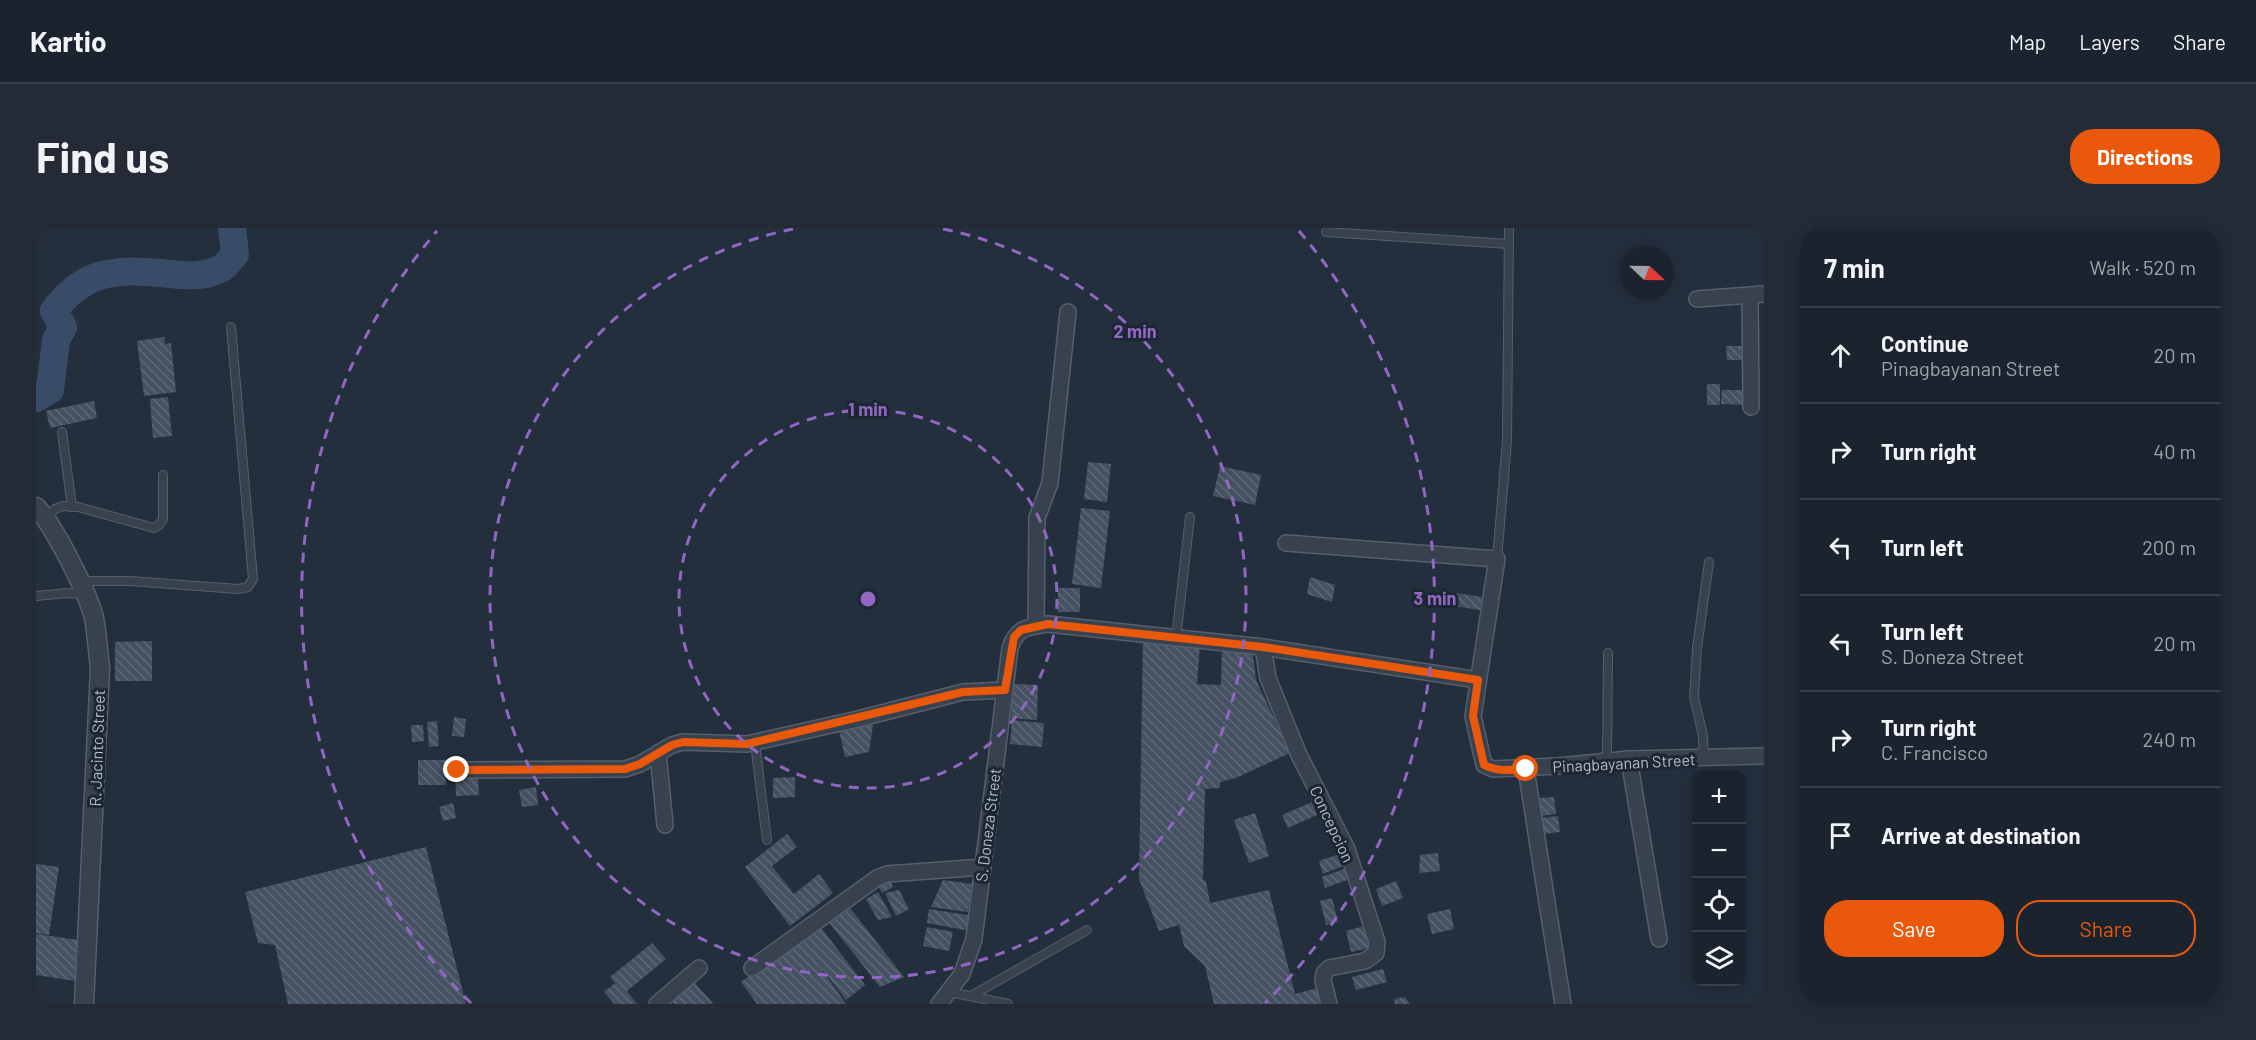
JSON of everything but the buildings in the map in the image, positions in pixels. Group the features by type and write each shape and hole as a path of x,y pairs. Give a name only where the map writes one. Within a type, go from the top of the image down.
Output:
{"street":[{"path":"1697,299 1757,295 1751,407"},
{"path":"1068,312 1050,483 1037,518 1036,626 1048,624 1263,647 1478,680 1497,559 1286,543"},
{"name":"R. Jacinto Street","path":"43,520 82,588 93,616 100,668 84,1004"},
{"name":"S. Doneza Street","path":"945,998 962,974 974,939 1005,690 1014,637 1021,630 1036,626"},
{"name":"Concepcion","path":"1263,647 1268,678 1299,755 1347,849 1377,942 1376,953 1365,961 1329,968 1324,973 1323,980 1329,1004"},
{"name":"Pinagbayanan Street","path":"1478,680 1473,716 1484,765 1492,769 1526,769 1629,759 1764,756"},
{"path":"457,770 618,770 640,764 683,742 755,743 963,692 1005,690"},
{"path":"658,753 665,825"},
{"path":"1629,759 1659,939"},
{"path":"1526,769 1563,1004"},
{"path":"752,968 877,878 887,874 983,867"},
{"path":"657,1004 699,968"}],"lane":[{"path":"1497,559 1507,441 1509,228"},
{"path":"1326,232 1509,244"},
{"path":"36,596 67,593 82,588 130,581 238,590 248,587 254,579 231,327"},
{"path":"62,432 72,507"},
{"path":"43,520 55,509 72,507 154,528 163,519 163,475"},
{"path":"1176,639 1190,517"},
{"path":"1704,758 1694,697 1697,648 1709,562"},
{"path":"1607,761 1608,653"},
{"path":"755,743 767,840"},
{"path":"971,996 1087,930"},
{"path":"945,998 971,996 1008,1004"}],"waterway":[{"path":"36,398 50,390 56,340 63,327 54,311 76,288 101,276 128,271 207,274 224,267 235,254 232,228"}],"route":[{"path":"457,770 625,769 640,764 672,745 683,742 747,744 767,741 963,692 1005,690 1010,648 1014,637 1021,630 1048,624 1263,647 1478,680 1473,716 1484,765 1502,770 1526,769"}]}
